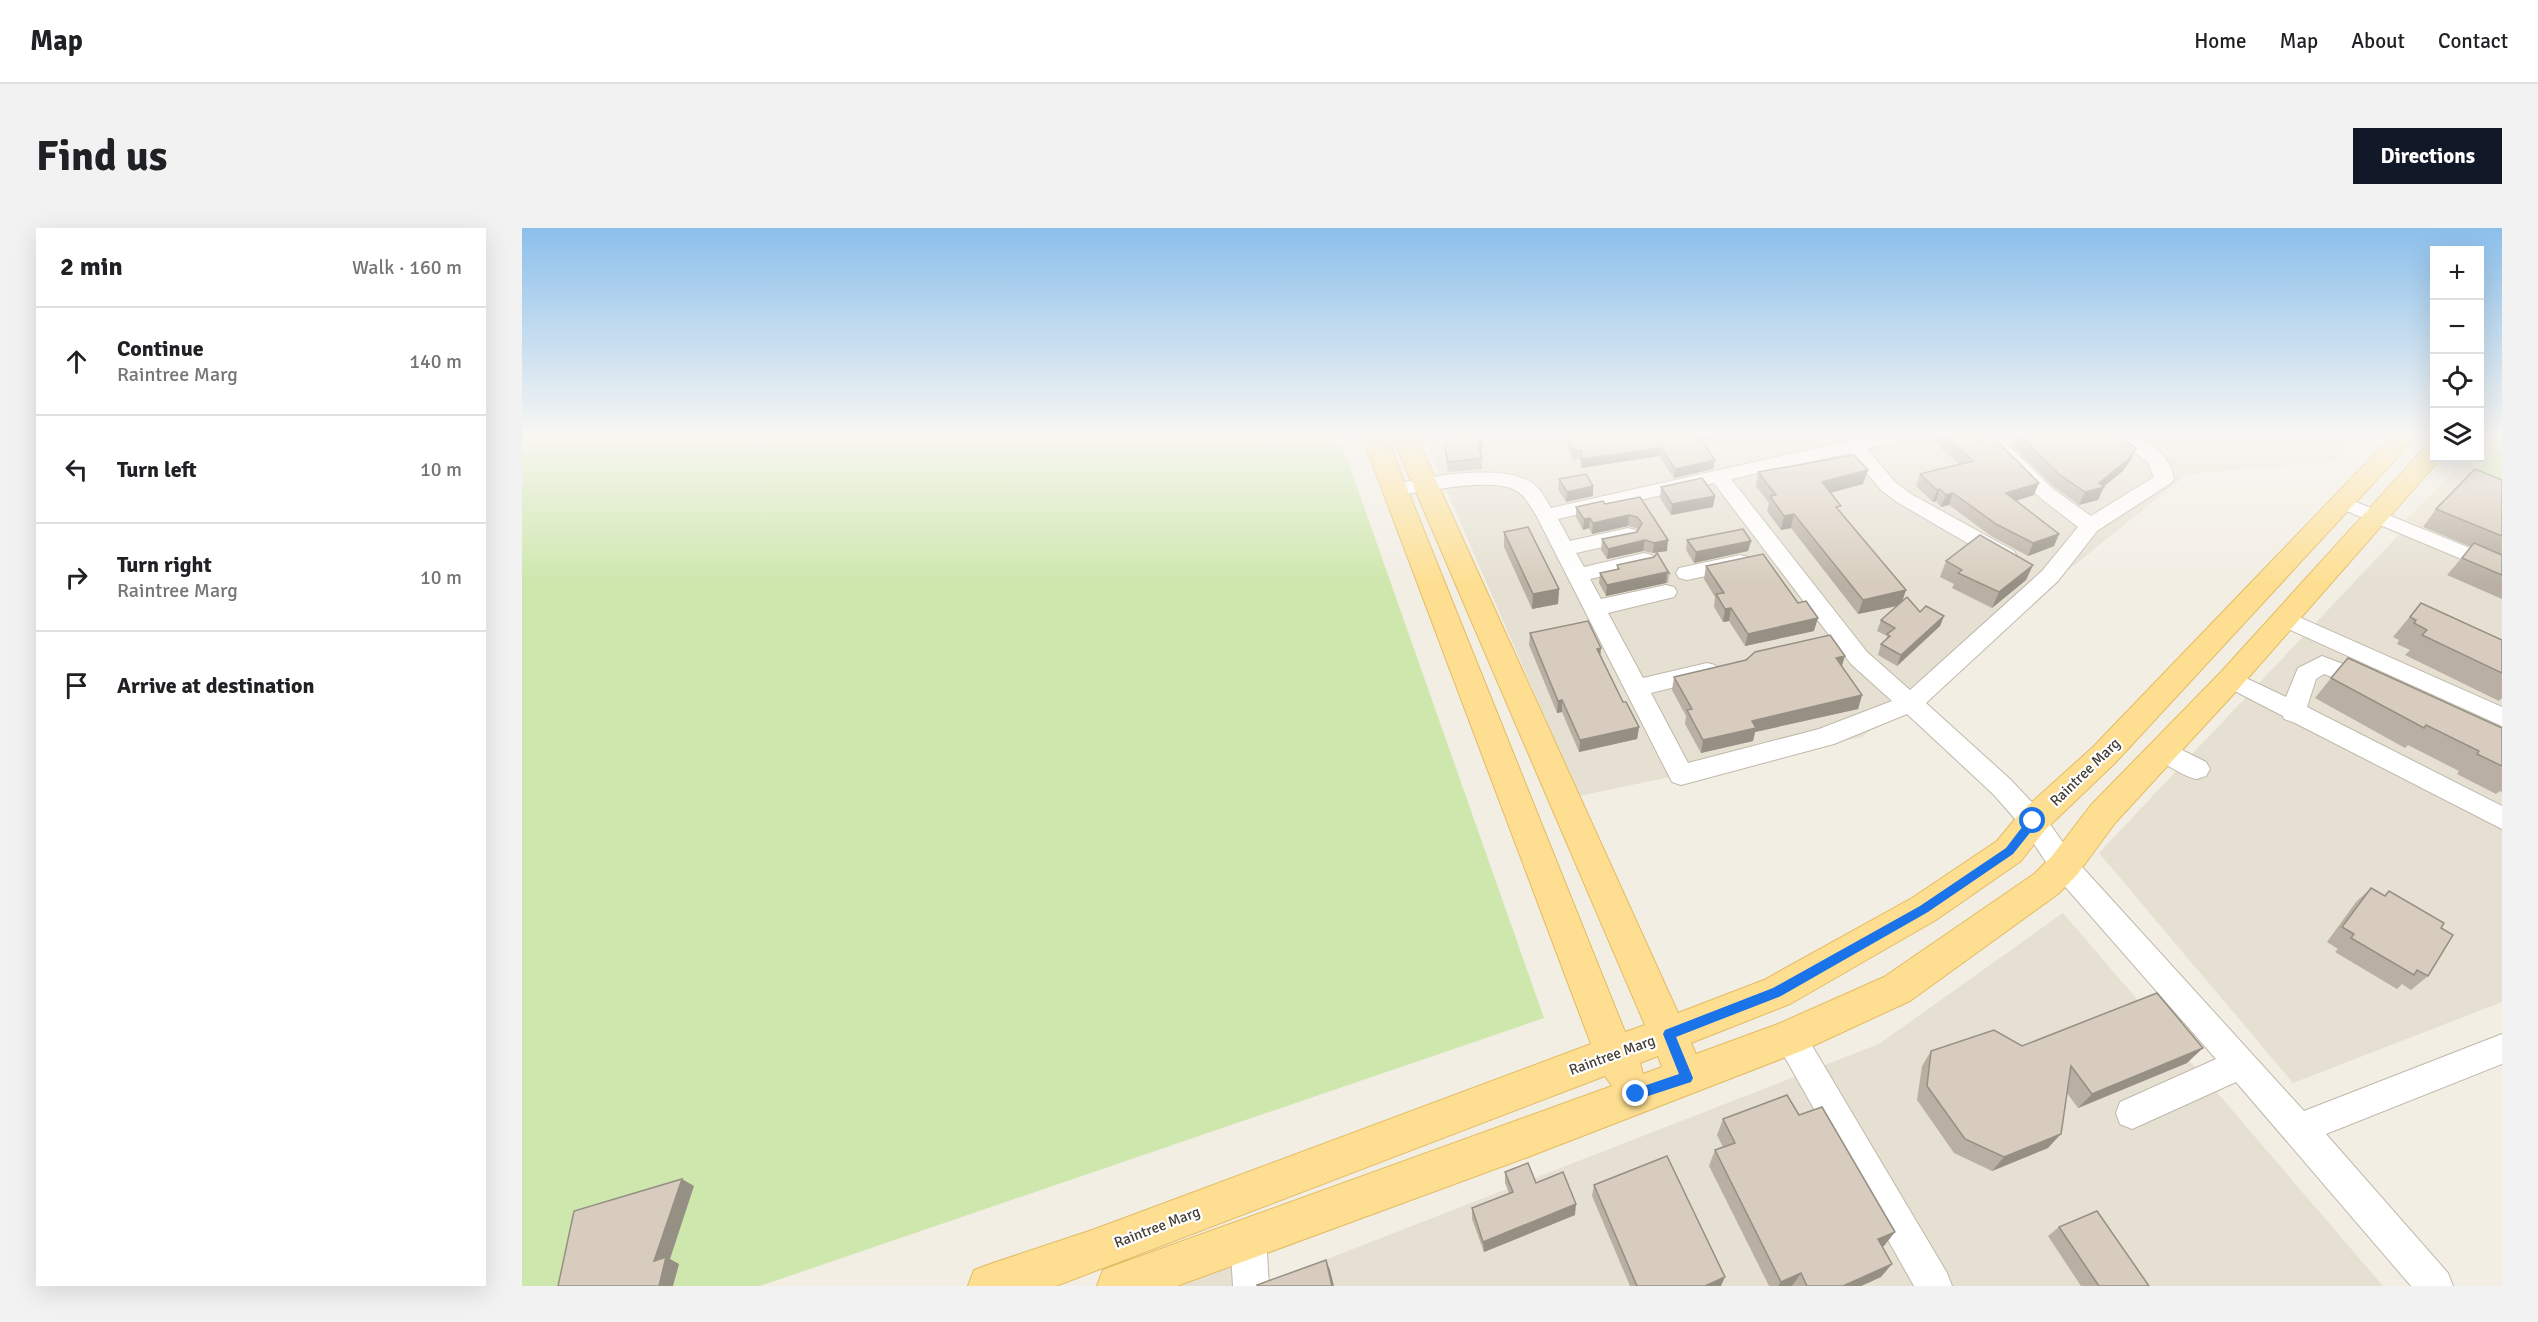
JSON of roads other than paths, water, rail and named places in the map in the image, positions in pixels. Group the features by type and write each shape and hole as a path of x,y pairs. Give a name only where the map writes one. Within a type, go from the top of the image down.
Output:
{"main road":[{"path":"1408,485 1669,1034 1687,1078"},
{"name":"Raintree Marg","path":"990,1286 1095,1251 1777,992 1924,909 2009,851 2033,821 2104,755 2360,485"},
{"path":"1119,1286 1528,1137 1636,1094 1687,1078 1790,1037 1897,989 2046,884 2064,866 2103,814 2227,684 2283,618 2403,485"},
{"path":"1410,488 1614,1053 1636,1094"}],"street":[{"path":"1410,488 1430,485"},
{"path":"1520,485 1533,496 1546,514 1681,775 1825,737 1911,703 2050,576 2090,526 2154,485"},
{"path":"1546,514 1680,485"},
{"path":"1725,485 1841,635 1875,674 1911,703 1978,764 2033,821 2064,866 2299,1129 2435,1286"},
{"path":"1887,485 1904,498 2008,558 2050,576"},
{"path":"2038,485 2090,526"},
{"path":"2343,503 2502,569"},
{"path":"1564,549 1628,535"},
{"path":"1687,573 1778,554"},
{"path":"1578,575 1644,560"},
{"path":"1595,608 1666,592"},
{"path":"2283,618 2502,717"},
{"path":"1818,641 1841,635"},
{"path":"2286,717 2306,674 2322,664 2347,672 2388,692"},
{"path":"1637,688 1734,665"},
{"path":"2227,684 2286,717 2502,818"},
{"path":"2164,750 2197,769"},
{"path":"1790,1037 1934,1286"},
{"path":"2299,1129 2502,1049"},
{"path":"2132,1113 2241,1064"},
{"path":"1235,1242 1251,1286"}]}
